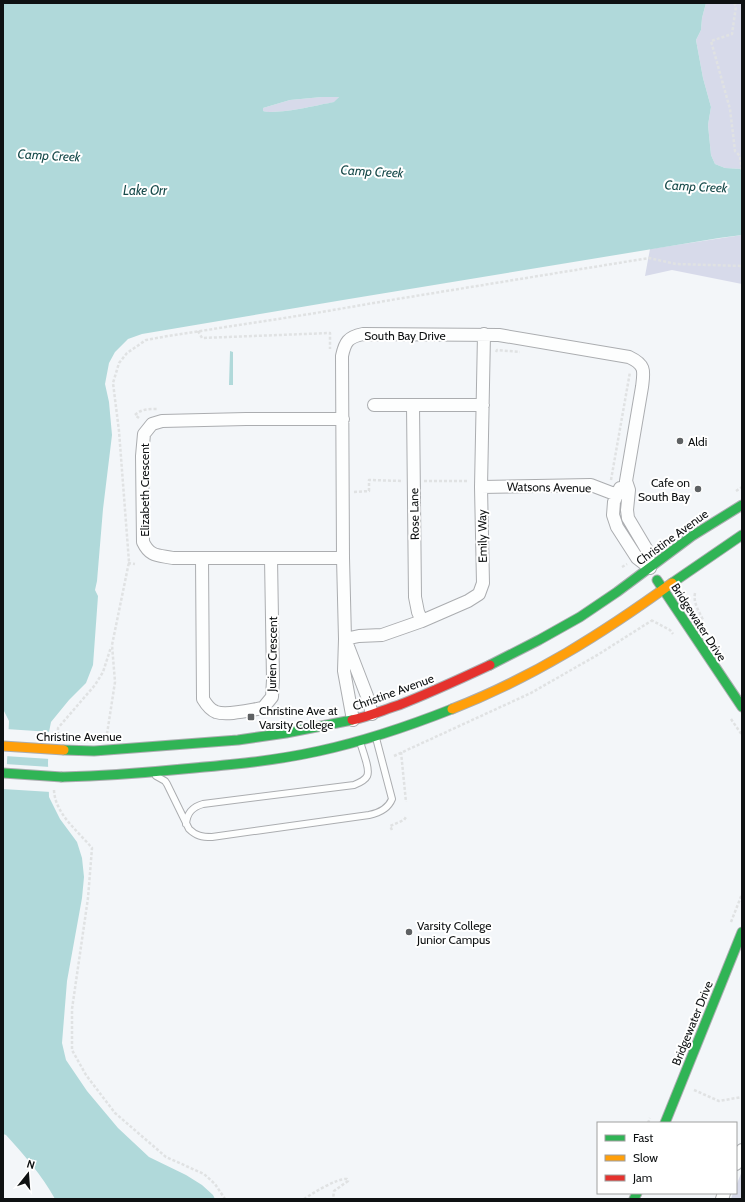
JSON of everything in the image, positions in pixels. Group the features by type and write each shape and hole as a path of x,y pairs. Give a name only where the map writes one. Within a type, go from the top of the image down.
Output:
{"main road":[{"name":"Christine Avenue","path":"3,746 64,750 94,750 262,738 310,729 357,730 374,725 427,694 483,669 542,639 580,617 676,548 721,517 742,505"},
{"name":"Christine Avenue","path":"3,773 62,777 149,773 255,763 319,751 357,730 374,725 420,721 471,702 537,669 589,640 632,612 742,535"},
{"name":"Bridgewater Drive","path":"650,568 742,708"},
{"name":"Bridgewater Drive","path":"665,1122 742,932"}],"street":[{"name":"Emily Way","path":"345,639 359,636 382,635 422,621 468,601 479,594 483,583 476,484 483,405 484,334"},
{"name":"South Bay Drive","path":"357,730 344,670 345,639 343,558 342,356 349,339 355,335 499,334 590,350 629,358 638,362 641,365 643,372 642,387 626,481 629,490 627,510 628,518 647,550 650,568"},
{"path":"374,405 483,405"},
{"name":"Rose Lane","path":"413,405 415,597 418,612 422,621"},
{"name":"Elizabeth Crescent","path":"343,419 230,419 162,421 152,424 144,434 142,456 143,542 147,550 153,554 173,558 343,558"},
{"name":"South Bay Drive","path":"626,481 613,490 613,516 617,527 637,558 650,568"},
{"name":"Watsons Avenue","path":"476,484 591,485 613,490"},
{"name":"Jurien Crescent","path":"202,558 203,699 207,706 215,712 226,713 262,708 272,697 271,558"},
{"name":"South Bay Drive","path":"345,639 367,696 374,725"},
{"path":"737,1162 742,1150"}],"lane":[{"path":"149,773 165,781 189,829 202,837 212,837 369,815 380,812 386,808 392,799 374,725"},
{"path":"186,824 190,811 196,806 203,804 354,785 362,782 366,777 368,770 357,730"}],"path":[{"path":"734,3 736,6 732,34 711,41 730,109 735,151 740,156 742,172"},
{"path":"58,728 95,685 103,672 112,645 128,564 119,430 113,383 119,363 127,353 146,340 649,258 676,264 742,266"},
{"path":"198,331 202,338 330,333 330,352"},
{"path":"496,354 497,350 520,352"},
{"path":"613,490 630,372 625,370"},
{"path":"139,418 135,415 138,412 144,410 162,409"},
{"path":"354,492 369,491 369,480 408,480"},
{"path":"420,481 476,484"},
{"path":"618,574 622,567 622,562"},
{"path":"128,564 135,564"},
{"path":"107,734 115,682 112,645"},
{"path":"394,756 401,752 406,802"},
{"path":"54,798 66,819 92,848 88,898 72,1009 72,1050 86,1075 115,1113 166,1156 204,1174 215,1184 225,1199"},
{"path":"392,830 390,826 404,820 406,817"},
{"path":"694,1090 719,1101 742,1097"},
{"path":"304,1199 330,1184 344,1178 347,1179 348,1181 334,1191 333,1199"}],"shaded area":[{"path":"706,3 742,3 742,169 725,168 715,164 711,155 708,125 711,107 703,78 696,40 701,30 702,18"},
{"path":"339,97 335,102 298,109 278,112 262,111 263,108 290,100"},
{"path":"742,235 742,284 672,270 645,276 650,249"},
{"path":"742,1171 742,1199 731,1199 733,1194 737,1194 737,1184"}],"water":[{"name":"Lake Orr","path":"3,3 706,3 702,18 701,30 696,40 703,78 711,107 708,125 711,155 715,164 725,168 742,169 742,235 142,334 128,339 115,352 109,363 105,384 109,402 112,435 95,590 98,596 93,665 86,683 69,700 51,722 49,732 49,797 60,819 77,842 82,858 84,877 82,898 67,981 62,1043 66,1060 87,1091 118,1128 149,1157 186,1175 202,1185 213,1195 215,1199 55,1199 32,1166 6,1135 3,1134 3,789 6,783 9,721 3,709","holes":["339,97 334,102 287,111 263,111 263,108 290,100"]},
{"path":"230,351 233,352 233,385 229,385"}],"pier":[{"path":"6,729 51,732 50,759 5,756"},
{"path":"5,764 50,767 51,792 3,789"}],"traffic: fast":[{"path":"490,665 580,617 617,592 692,536 742,505"},
{"path":"672,583 742,535"},
{"path":"657,580 742,707"},
{"path":"62,777 153,772 268,760 336,747 370,738 452,709"},
{"path":"64,750 94,751 238,740 286,733 352,720"},
{"path":"3,773 62,777"},
{"path":"665,1122 742,932"},
{"path":"634,1199 636,1194"}],"traffic: slow":[{"path":"452,709 482,697 539,669 593,637 672,583"},
{"path":"3,746 64,750"}],"traffic: jam":[{"path":"352,720 399,705 490,665"}],"place":[{"name":"Aldi","path":"680,441"},
{"name":"Cafe on South Bay","path":"698,489"},
{"name":"Christine Ave at Varsity College","path":"251,717"},
{"name":"Varsity College Junior Campus","path":"409,932"}],"water label":[{"name":"Camp Creek","path":"49,155"},
{"name":"Camp Creek","path":"372,171"},
{"name":"Camp Creek","path":"696,186"}]}
